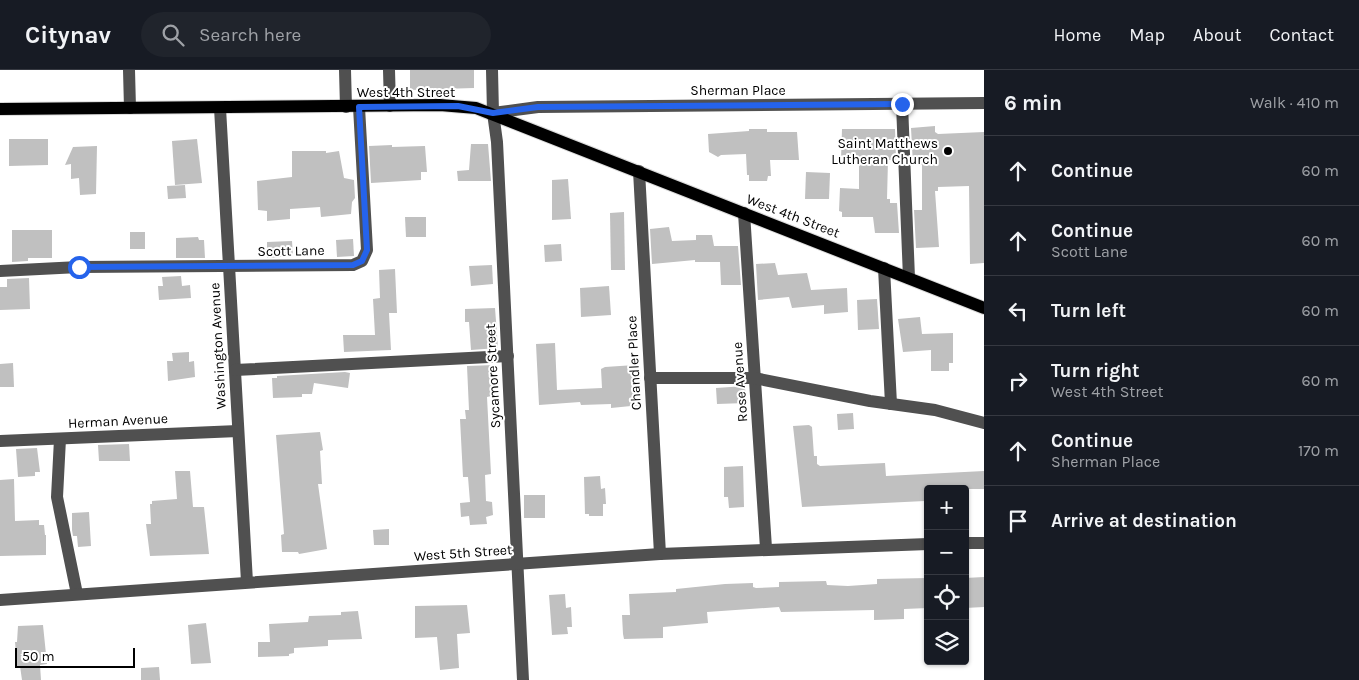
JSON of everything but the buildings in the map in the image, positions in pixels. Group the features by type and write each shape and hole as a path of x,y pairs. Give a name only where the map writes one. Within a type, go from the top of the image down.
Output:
{"main road":[{"name":"West 4th Street","path":"0,109 458,106 493,113 984,308"}],"street":[{"path":"128,70 130,108"},
{"path":"345,70 346,107"},
{"path":"389,70 390,106"},
{"name":"Sycamore Street","path":"492,70 524,680"},
{"name":"Sherman Place","path":"493,113 538,107 984,103"},
{"path":"902,104 910,278"},
{"name":"Scott Lane","path":"0,271 79,267 353,265 362,261 367,250 359,107"},
{"name":"Washington Avenue","path":"220,108 247,582"},
{"name":"Chandler Place","path":"639,171 660,554"},
{"name":"Rose Avenue","path":"744,213 766,548"},
{"path":"884,268 891,404"},
{"path":"235,370 508,356"},
{"path":"650,378 754,378 891,404 935,410 984,423"},
{"name":"Herman Avenue","path":"0,441 238,430"},
{"path":"60,438 57,497 77,594"},
{"path":"969,543 984,543"},
{"name":"West 5th Street","path":"0,600 660,554 766,548 924,544"}],"place":[{"name":"Saint Matthews Lutheran Church","path":"948,151"}],"route":[{"path":"79,267 353,265 362,261 366,256 367,250 359,107 440,105 476,108 493,113 538,107 902,104"}]}
